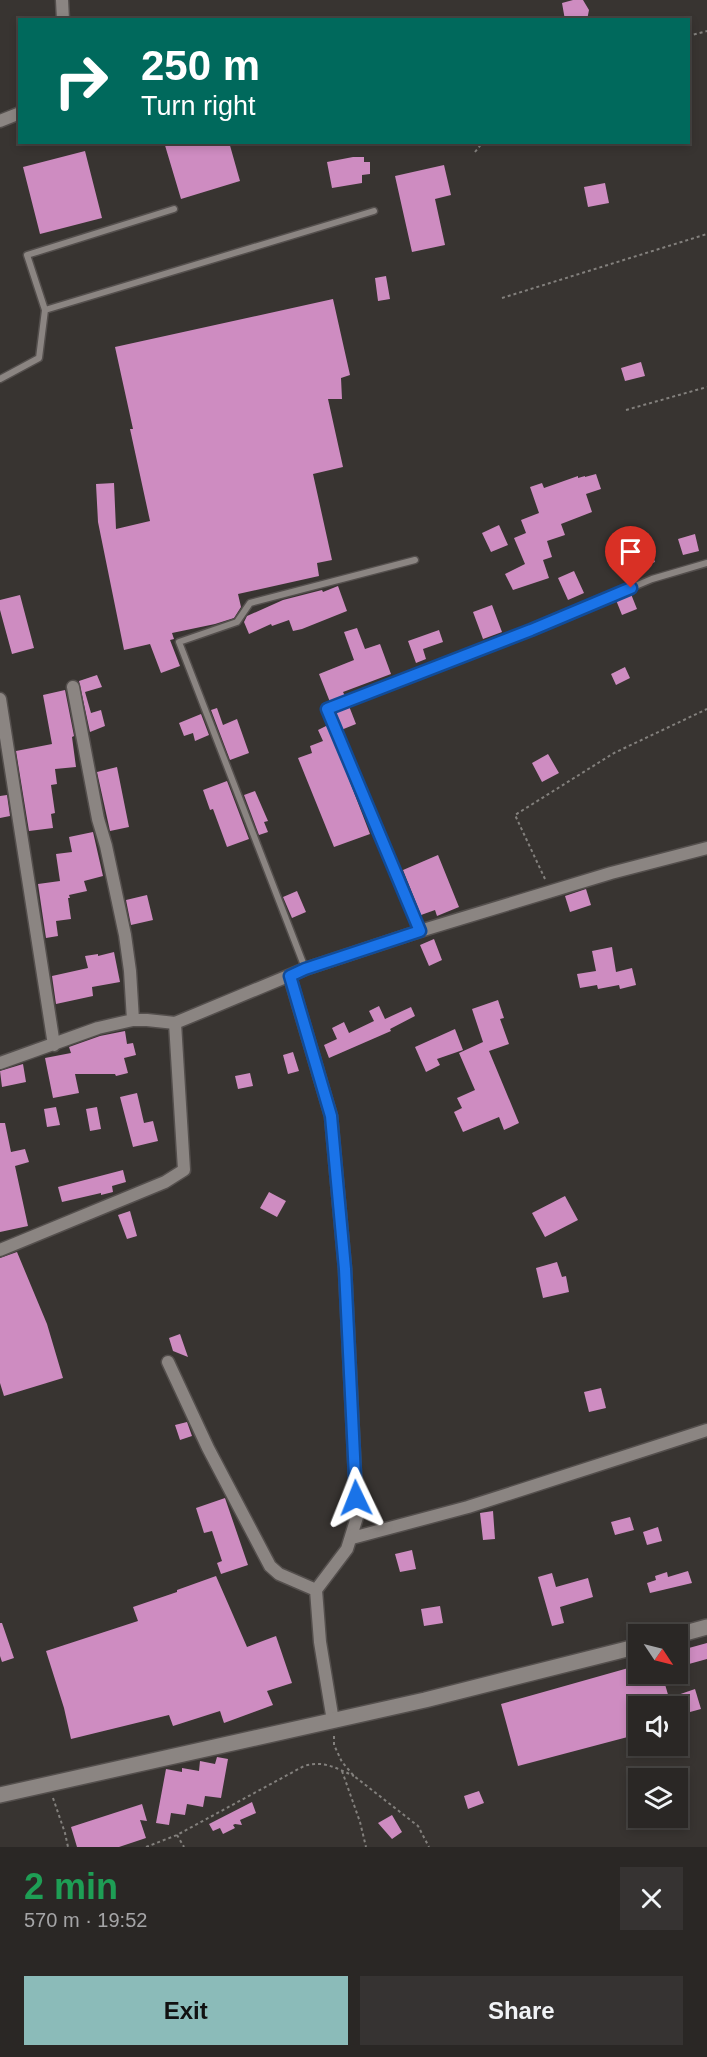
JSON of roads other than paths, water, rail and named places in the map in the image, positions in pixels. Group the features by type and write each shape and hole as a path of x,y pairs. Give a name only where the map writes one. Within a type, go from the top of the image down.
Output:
{"main road":[{"path":"688,1633 707,1628"},
{"path":"0,1794 425,1700 628,1649"}],"street":[{"path":"62,0 63,18"},
{"path":"0,121 18,114"},
{"path":"74,687 98,819 125,935 133,1020"},
{"path":"0,699 54,1045"},
{"path":"0,1063 98,1028 133,1020 175,1023 305,969 420,931 611,873 707,848"},
{"path":"290,976 331,1116 345,1269 357,1517 352,1538 342,1557 316,1590 320,1642 333,1721"},
{"path":"0,1250 165,1182 183,1170 175,1023"},
{"path":"168,1362 208,1448 270,1566 279,1574 316,1590"},
{"path":"352,1538 468,1507 707,1430"}],"lane":[{"path":"0,379 39,358 42,347 45,310 27,255 174,209"},
{"path":"45,310 374,211"},
{"path":"305,969 178,642 237,622 250,603 415,560"},
{"path":"420,931 327,709 520,634 652,579 707,563"}]}
